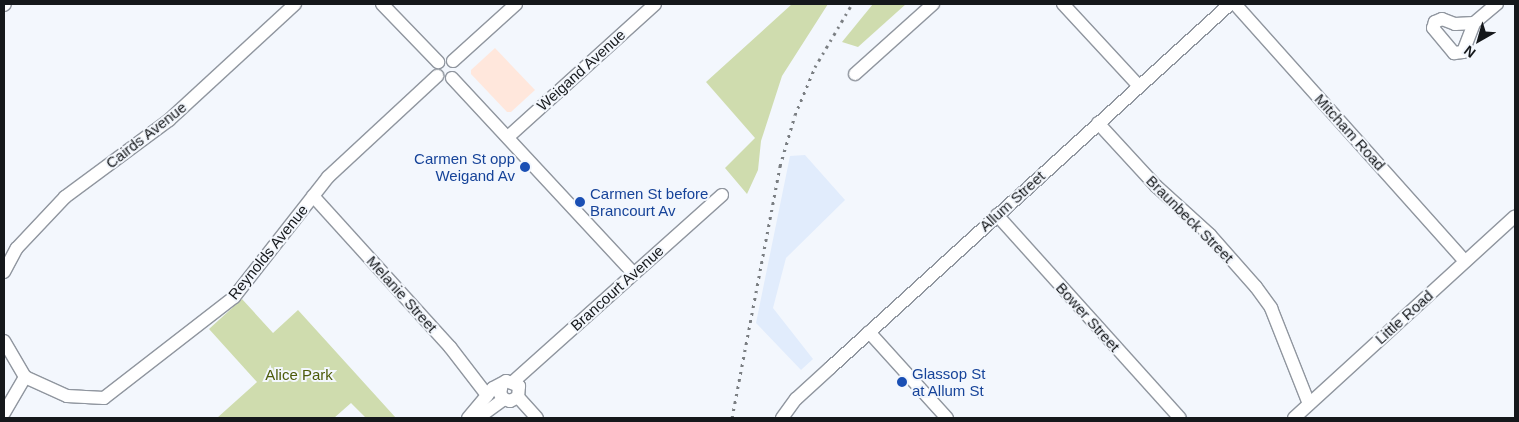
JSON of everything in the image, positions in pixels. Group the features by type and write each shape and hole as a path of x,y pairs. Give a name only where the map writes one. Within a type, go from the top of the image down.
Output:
{"street":[{"name":"Cairds Avenue","path":"4,272 23,242 64,197 169,120 295,4"},
{"path":"382,4 438,62"},
{"path":"453,62 516,4"},
{"name":"Weigand Avenue","path":"508,137 655,4"},
{"path":"855,74 933,4"},
{"path":"1063,4 1138,85"},
{"name":"Allum Street","path":"782,418 796,399 1138,85 1230,4"},
{"name":"Mitcham Road","path":"1235,4 1465,261"},
{"path":"1474,23 1497,4"},
{"path":"447,58 453,62 457,70 452,78 443,80 437,76 435,70 438,62 447,58"},
{"name":"Reynolds Avenue","path":"25,377 67,396 104,398 234,297 328,177 437,76"},
{"path":"452,78 633,273"},
{"name":"Braunbeck Street","path":"1098,123 1156,186 1210,235 1256,287 1270,308 1309,404"},
{"name":"Brancourt Avenue","path":"468,418 487,395 508,383 722,195"},
{"name":"Melanie Street","path":"313,196 475,378 487,395"},
{"name":"Bower Street","path":"997,215 1180,418"},
{"name":"Little Road","path":"1294,418 1515,216"},
{"path":"869,332 947,418"},
{"path":"4,341 25,377 4,413"},
{"path":"478,418 504,400 510,401 518,397 520,389 508,383 499,390 504,400"},
{"path":"518,397 538,418"}],"shaded area":[{"path":"495,48 535,90 511,112 507,112 471,74 471,70"},
{"path":"805,155 845,200 786,258 773,308 813,359 801,370 756,323 790,156"}],"green space":[{"path":"792,4 828,4 782,76 761,141 758,170 747,194 725,168 755,138 706,82"},
{"path":"873,4 906,4 858,47 842,42"},
{"name":"Alice Park","path":"242,299 273,333 298,310 396,418 366,418 351,403 334,418 217,418 257,382 209,329"}],"railway":[{"path":"732,418 780,166 795,115 815,67 852,4"}],"place":[{"name":"Carmen St opp Weigand Av","path":"525,167"},
{"name":"Carmen St before Brancourt Av","path":"580,202"},
{"name":"Glassop St at Allum St","path":"902,382"}]}
